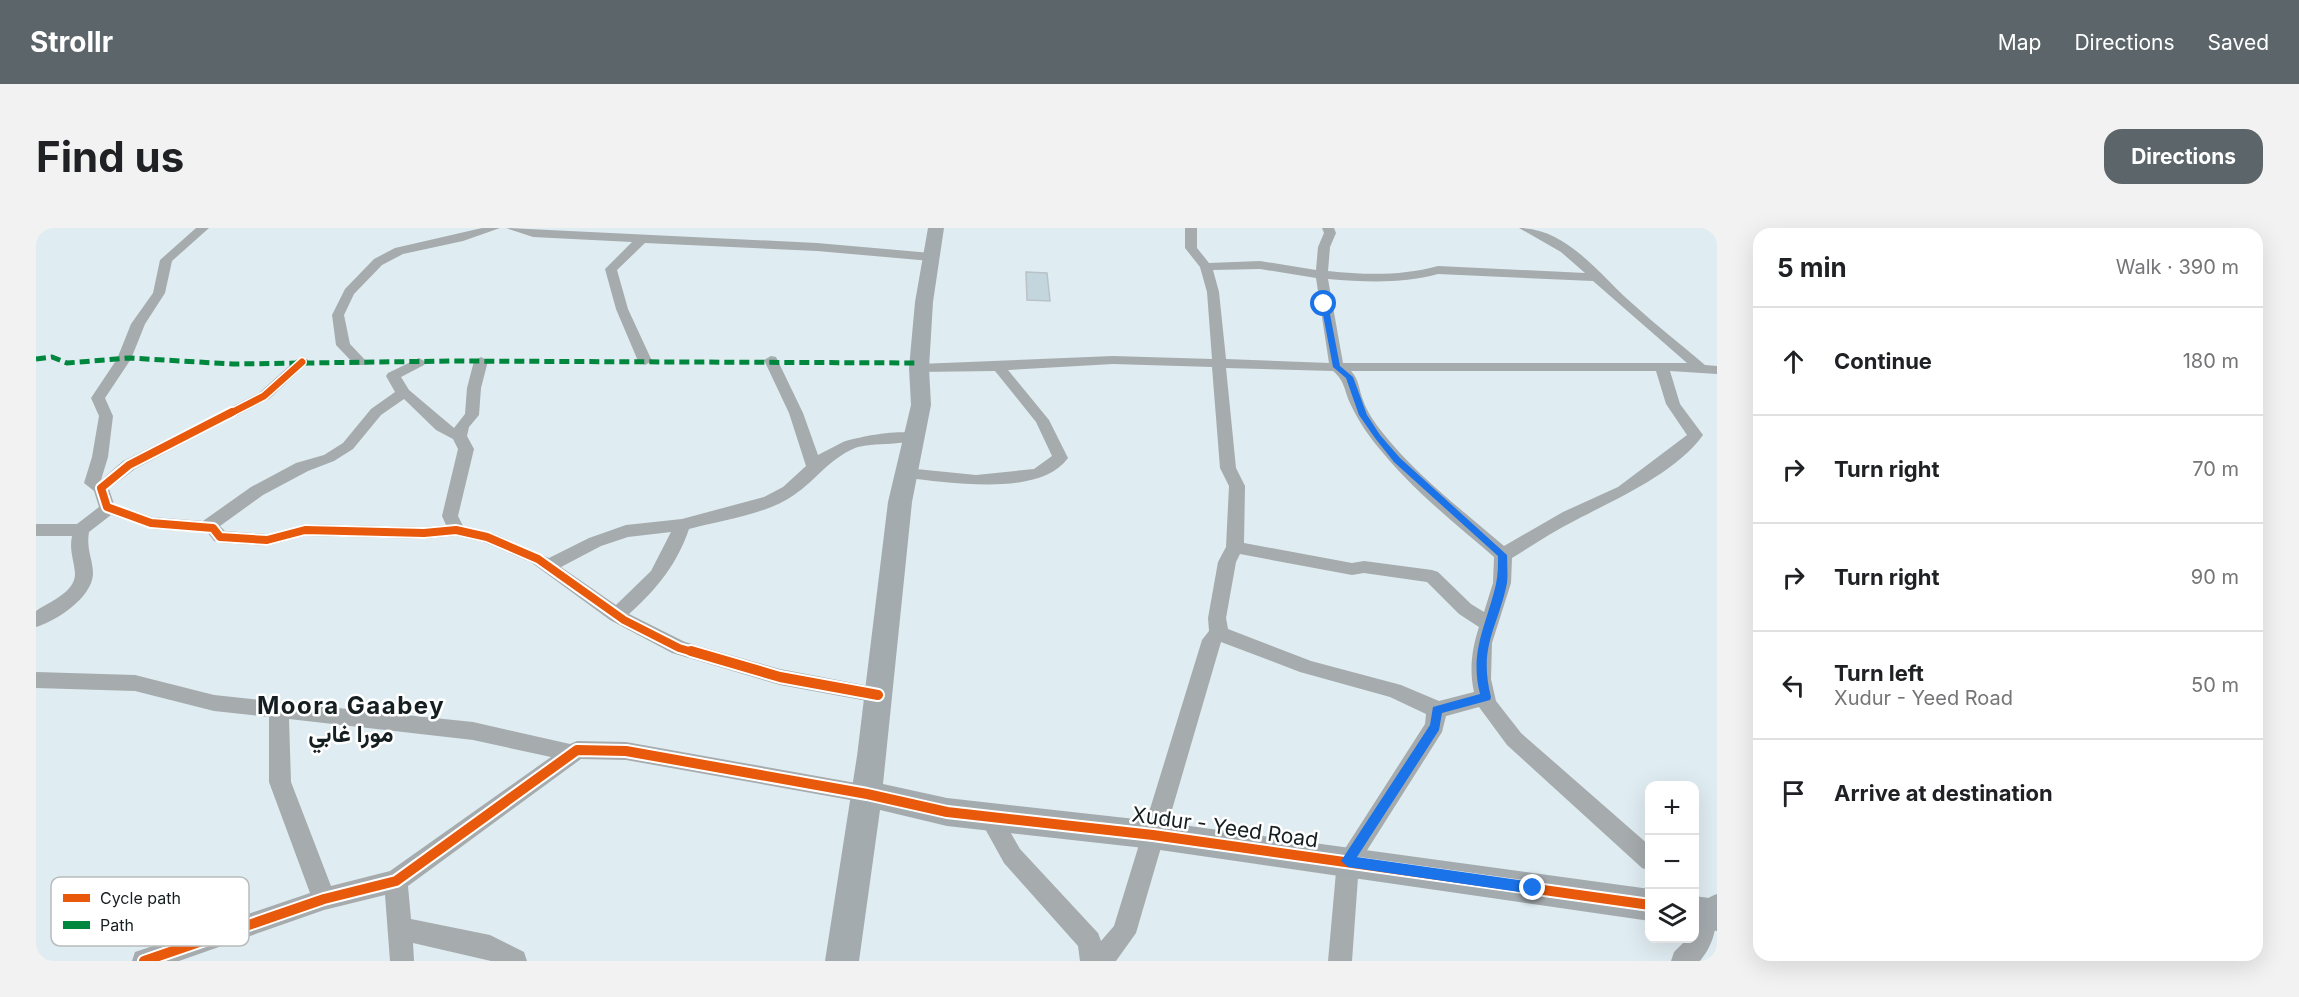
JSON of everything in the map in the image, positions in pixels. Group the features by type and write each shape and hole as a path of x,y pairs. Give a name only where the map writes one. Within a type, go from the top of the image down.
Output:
{"main road":[{"path":"842,961 867,794 890,574 906,474 921,405 919,369 924,302 936,228"},
{"name":"Xudur - Yeed Road","path":"867,794 947,812 1154,835 1645,904"}],"street":[{"path":"109,508 102,488 92,483 100,457 106,416 98,398 124,359 138,324 159,293 166,260 203,228"},
{"path":"360,362 343,345 338,315 349,292 378,262 440,228"},
{"path":"402,250 459,239 494,228"},
{"path":"512,228 533,234 817,247 931,257"},
{"path":"1191,228 1191,248 1206,267 1213,292 1228,468 1237,486 1235,547 1227,562 1217,618 1220,633"},
{"path":"1328,228 1330,233 1324,243 1322,273 1324,304 1337,367 1349,377 1363,415 1397,460 1503,555"},
{"path":"1525,228 1544,235 1576,254 1616,296 1710,369 1717,377"},
{"path":"642,238 611,269 622,309 645,361"},
{"path":"1206,267 1260,265 1315,274 1373,279 1420,275 1438,270 1456,273 1599,277"},
{"path":"771,360 795,413 814,467"},
{"path":"919,369 1113,360 1337,367 1710,369"},
{"path":"459,436 462,426 472,415 474,388 481,361"},
{"path":"102,488 129,465 264,396 302,362"},
{"path":"419,362 393,376 403,393 412,398 441,427 459,436 466,449 450,516 456,530"},
{"path":"906,474 976,480 1038,474 1060,458 1056,441 1029,401 1010,385 999,367"},
{"path":"1503,555 1569,516 1624,491 1689,443 1695,435 1673,404 1662,368"},
{"path":"207,527 257,491 302,467 329,458 348,446 376,412 403,393"},
{"path":"548,566 595,542 626,531 682,525 770,501 789,491 823,459 850,445 873,439 914,436"},
{"path":"109,508 151,523 213,528 220,537 267,540 305,530 424,533 456,530 487,537 548,566 616,615 679,648 780,677 878,695"},
{"path":"36,530 81,530 109,508"},
{"path":"616,615 649,586 672,555 682,525"},
{"path":"36,620 75,595 84,576 78,546 81,530"},
{"path":"1235,547 1352,569 1364,567 1432,576 1465,609 1488,623"},
{"path":"1503,555 1502,583 1483,643 1481,679 1487,704 1514,739 1645,857"},
{"path":"1220,633 1318,670 1396,689 1412,695 1437,710 1486,697"},
{"path":"1100,961 1124,933 1211,640 1220,633"},
{"path":"36,680 135,683 214,703 473,732 573,753"},
{"path":"1340,961 1348,861 1435,726 1437,710"},
{"path":"279,712 280,782 324,899"},
{"path":"249,925 324,899 396,881 577,750 626,751 867,794"},
{"path":"989,816 1012,856 1089,941 1092,961"},
{"path":"396,881 402,961"},
{"path":"1683,961 1703,941 1708,912"},
{"path":"401,929 490,947 515,961"},
{"path":"144,961 188,946"}],"building":[{"path":"1026,272 1047,273 1050,301 1027,300"}],"marked path":[{"path":"36,359 52,357 67,363 105,362 129,358 233,364 453,361 919,363"}],"cycle path":[{"path":"302,362 264,396 129,465 101,488 107,507 151,523 213,528 220,537 267,540 305,530 424,533 456,530 487,537 538,559 624,620 679,648 780,677 878,695"},
{"path":"249,925 324,899 396,881 577,750 626,751 867,794 947,812 1153,835 1645,904"},
{"path":"144,961 188,946"}],"district":[{"name":"Moora Gaabey مورا غابي","path":"351,719"}],"route":[{"path":"1324,304 1337,367 1349,377 1350,386 1363,415 1377,436 1397,460 1503,555 1502,583 1483,643 1481,679 1486,697 1437,710 1435,726 1348,861 1533,888"}]}
